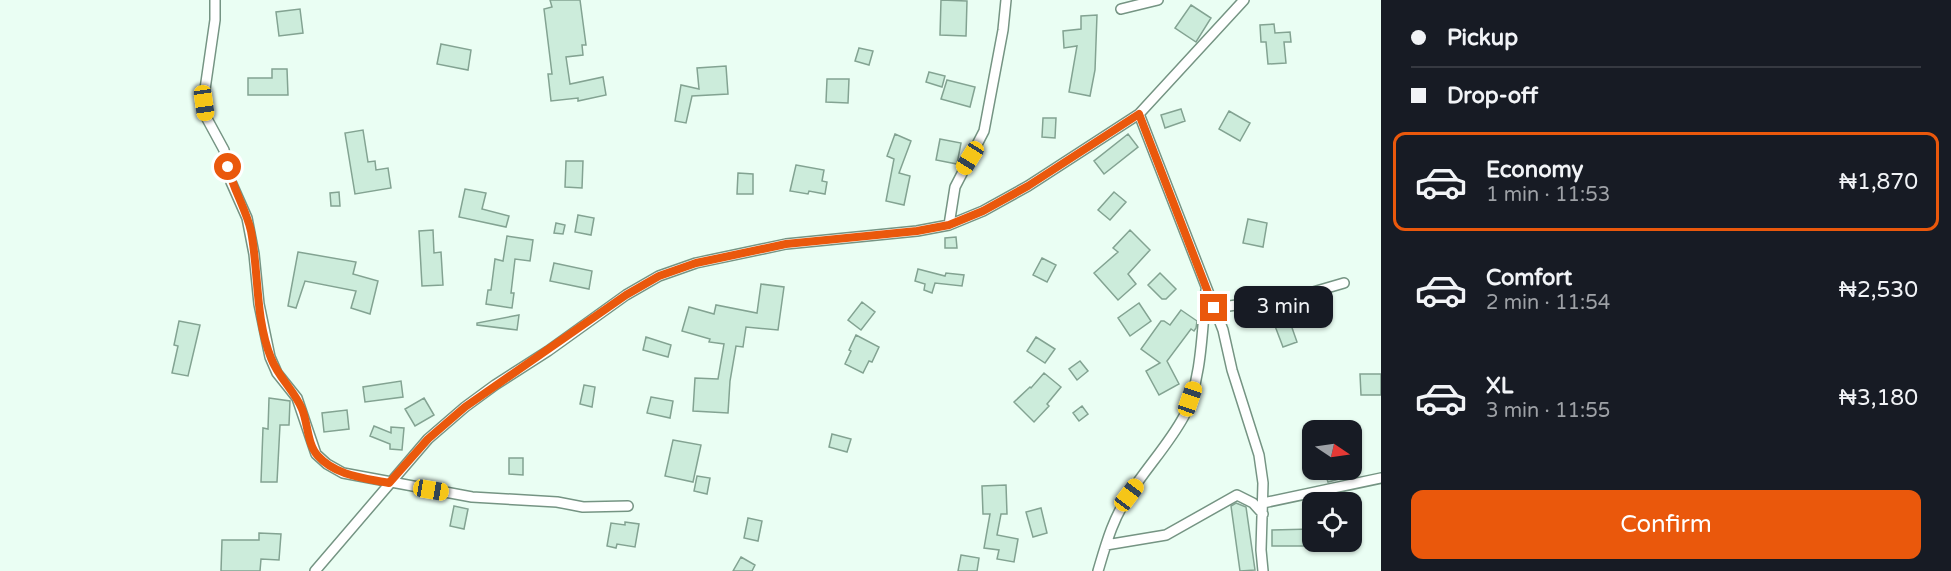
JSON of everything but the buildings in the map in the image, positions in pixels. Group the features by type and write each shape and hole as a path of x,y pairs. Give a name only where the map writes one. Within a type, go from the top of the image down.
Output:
{"street":[{"path":"215,0 215,20 204,103 205,115 224,150 231,182 248,218 260,315 270,357 278,374 297,398 316,454 327,464 344,473 472,497 557,502 583,507 628,506"},
{"path":"949,225 955,187 984,131 1003,30 1006,0"},
{"path":"1121,9 1158,0"},
{"path":"315,571 428,439 465,407 626,295 659,276 696,263 786,244 917,231 949,225 983,211 1028,186 1139,114 1244,0"},
{"path":"1139,114 1222,330 1259,455 1263,483 1261,550 1263,571"},
{"path":"1214,308 1296,297 1344,283"},
{"path":"1098,571 1111,528 1129,495 1185,415 1196,382 1206,287"},
{"path":"1263,503 1381,478"},
{"path":"1106,545 1166,535 1237,495 1253,503 1263,514"}],"route":[{"path":"228,167 231,182 248,218 259,304 270,357 278,374 297,398 316,454 327,464 344,473 389,483 428,439 465,407 626,295 659,276 696,263 786,244 917,231 949,225 983,211 1028,186 1139,114 1214,308"}]}
